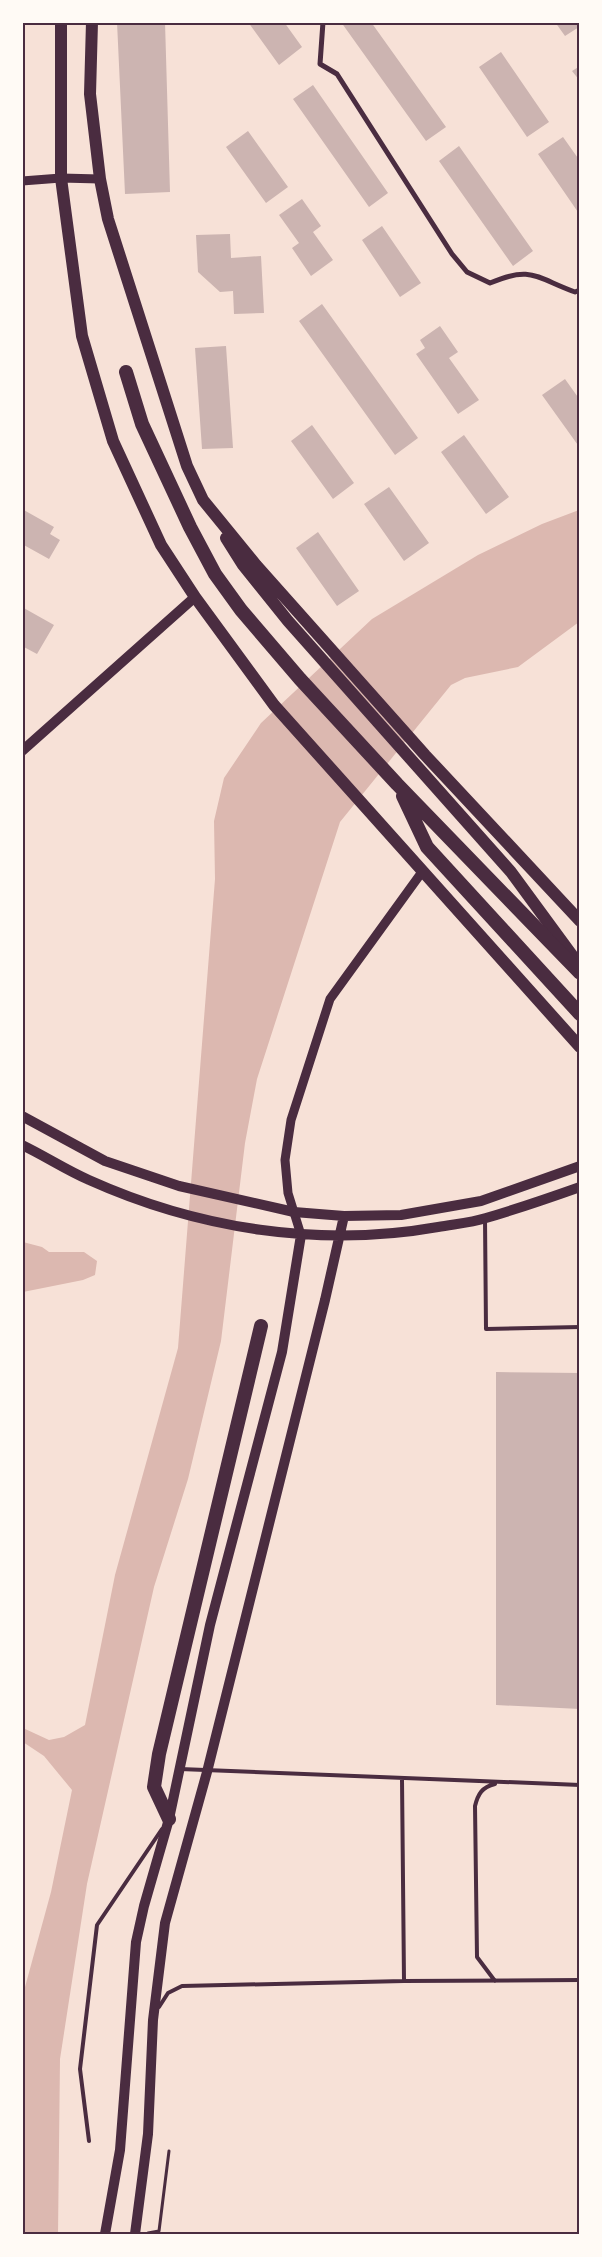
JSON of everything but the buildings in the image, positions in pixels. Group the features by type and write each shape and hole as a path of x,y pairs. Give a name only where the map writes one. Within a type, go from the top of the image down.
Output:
{"highway":[{"path":"126,372 142,424 190,527 215,574 241,610 300,679 397,784 580,973"},
{"path":"397,784 427,847 580,1014"},
{"path":"169,1819 154,1787 159,1754 261,1326"}],"main road":[{"path":"61,22 61,178 82,336 113,441 161,545 195,597 274,705 580,1047"},
{"path":"92,22 90,94 100,179 114,238 188,466 203,500 243,565 315,653 511,872 580,966"},
{"path":"203,500 321,639 425,755 580,921"},
{"path":"22,751 195,597"},
{"path":"22,1116 105,1160 179,1186 294,1212 344,1216 402,1214 481,1201 580,1166"},
{"path":"22,1144 89,1180 181,1215 250,1229 301,1235 396,1234 485,1218 580,1186"},
{"path":"135,2234 148,2134 153,2020 165,1923 207,1772 344,1216"},
{"path":"104,2234 120,2150 136,1942 144,1906 169,1819 210,1625 282,1352 301,1235"}],"street":[{"path":"323,22 320,64 337,74 452,254 467,272 490,282 511,274 531,273 575,292 580,290"},
{"path":"22,181 61,178 100,179"},
{"path":"301,1235 288,1193 285,1160 291,1120 330,999 422,872"}],"lane":[{"path":"485,1218 486,1329 580,1327"},
{"path":"180,1769 207,1772 580,1785"},
{"path":"402,1779 404,1981"},
{"path":"495,1981 477,1957 475,1806 478,1794 486,1786 500,1783"},
{"path":"89,2141 80,2069 97,1925 169,1819"},
{"path":"153,2020 160,2003 168,1993 182,1986 404,1981 580,1980"}],"shaded area":[{"path":"579,510 579,622 518,667 465,678 451,685 340,822 257,1079 245,1143 221,1341 188,1479 154,1587 87,1884 60,2059 58,2234 23,2234 22,1998 51,1892 72,1790 44,1756 23,1742 23,1728 49,1740 64,1737 85,1725 115,1575 178,1348 215,879 214,821 224,778 261,723 372,619 478,555 542,524"},
{"path":"23,1242 42,1247 49,1252 84,1252 97,1261 95,1275 83,1280 23,1292"}]}
